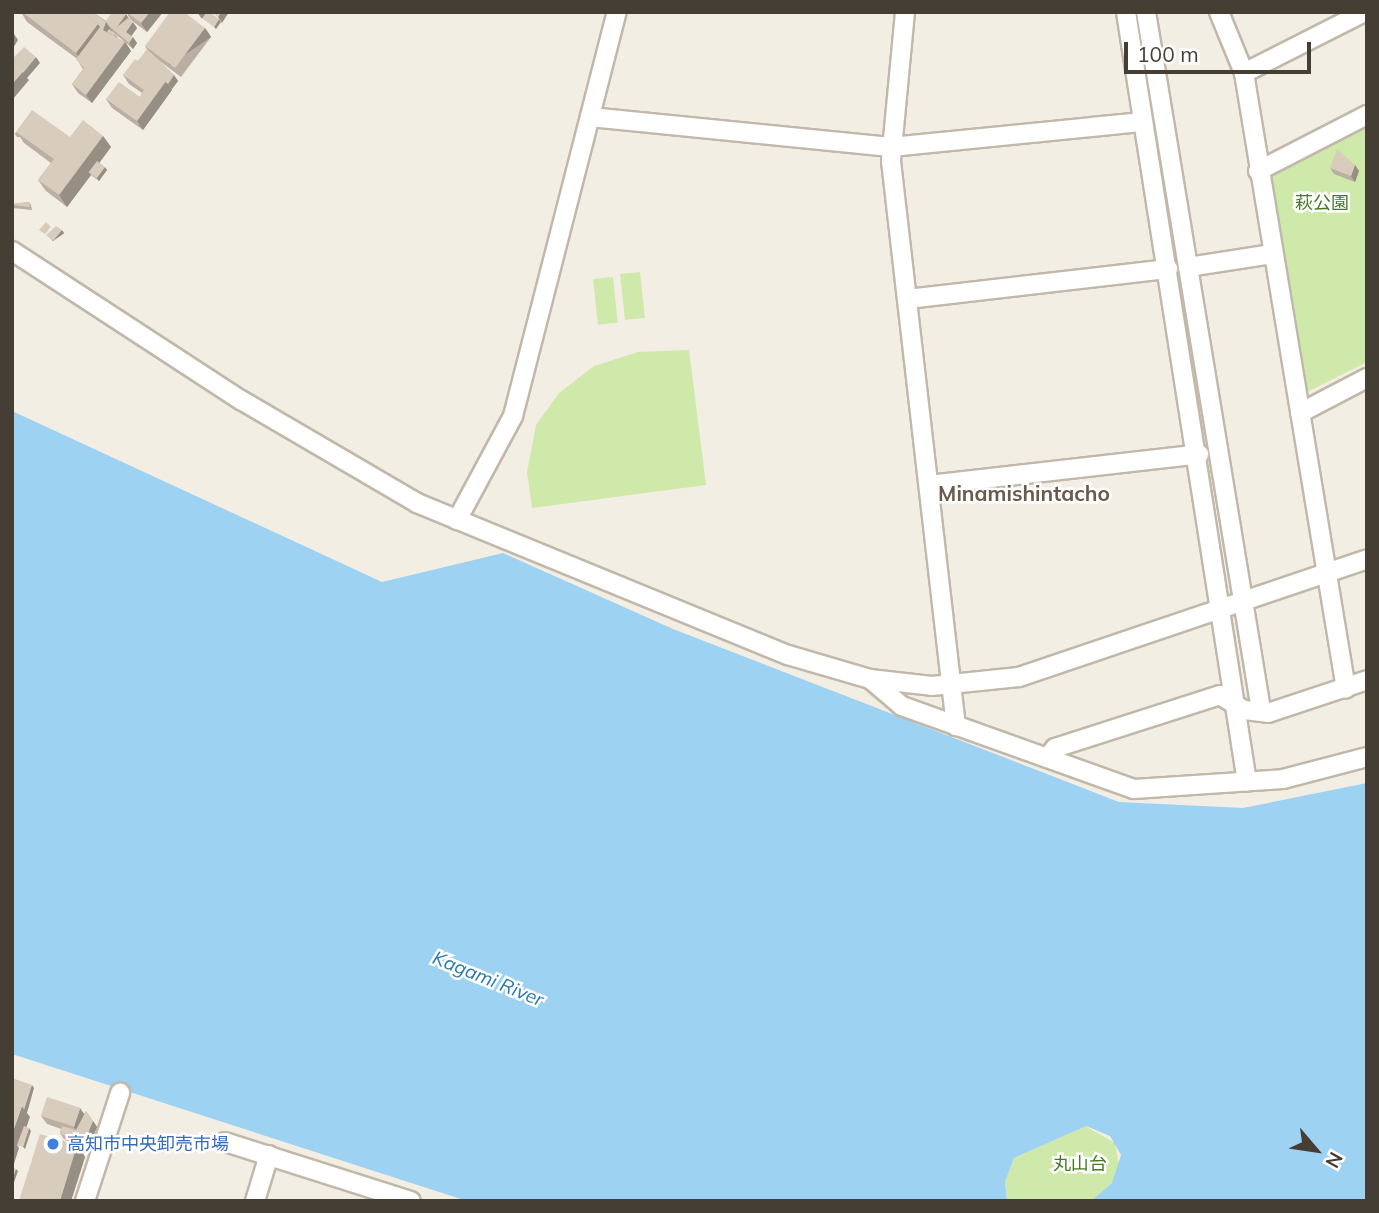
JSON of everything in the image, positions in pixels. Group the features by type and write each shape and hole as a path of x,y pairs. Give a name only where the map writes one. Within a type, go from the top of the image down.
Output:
{"street":[{"path":"457,520 513,416 617,12"},
{"path":"905,12 891,147 956,726"},
{"path":"1126,12 1224,610 1233,701 1247,782"},
{"path":"1146,12 1262,710"},
{"path":"1219,12 1244,73 1325,577 1346,689"},
{"path":"1244,73 1364,12"},
{"path":"1258,171 1367,115"},
{"path":"590,117 891,147 1143,122"},
{"path":"12,251 367,477 457,520 788,654 870,679 951,685 1019,677 1325,577 1367,559"},
{"path":"1188,267 1272,254"},
{"path":"908,299 1168,269"},
{"path":"1300,413 1367,378"},
{"path":"929,485 1199,454"},
{"path":"870,679 902,706 1134,789 1247,782 1367,757"},
{"path":"1047,758 1055,748 1220,695 1244,710 1262,710 1268,713 1367,680"},
{"path":"85,1201 120,1093"},
{"path":"225,1142 411,1201"},
{"path":"255,1201 269,1155"}],"green space":[{"name":"萩公園","path":"1367,127 1367,362 1307,392 1271,177"},
{"path":"640,272 645,318 625,320 620,274"},
{"path":"613,277 618,323 598,325 593,279"},
{"path":"689,350 706,485 532,508 527,472 536,425 559,393 594,366 638,352"},
{"name":"丸山台","path":"1085,1126 1115,1143 1120,1170 1112,1184 1091,1201 1007,1201 1005,1182 1014,1158"}],"water":[{"name":"Kagami River","path":"12,411 382,582 503,553 673,629 1119,802 1243,808 1367,783 1367,1201 1091,1201 1112,1183 1121,1155 1110,1136 1086,1126 1014,1158 1005,1182 1007,1201 467,1201 12,1054"}],"building":[{"path":"22,12 82,12 98,24 76,53"},
{"path":"82,12 93,12 106,22 103,30 125,42 86,95 72,84 84,68 76,59 100,27"},
{"path":"112,12 126,14 117,27 128,18 133,22 126,32 133,37 129,43 106,21"},
{"path":"126,12 150,12 141,23"},
{"path":"170,12 184,12 205,28 175,68 145,46"},
{"path":"207,12 219,19 214,27 203,19"},
{"path":"24,47 36,57 23,73 12,63 12,59"},
{"path":"147,49 174,75 168,84 138,61"},
{"path":"135,59 166,81 137,121 106,99 119,82 140,97 144,90 123,75"},
{"path":"12,63 23,71 12,84"},
{"path":"32,110 70,137 83,120 103,136 59,195 38,180 54,159 16,132"},
{"path":"1337,149 1355,165 1351,176 1330,168"},
{"path":"97,161 105,167 97,178 89,172"},
{"path":"29,202 30,207 12,205 12,204"},
{"path":"46,222 51,227 45,234 39,230"},
{"path":"56,226 62,230 53,241 46,235"},
{"path":"12,1078 32,1085 24,1110 22,1106 12,1103"},
{"path":"47,1097 80,1108 74,1127 41,1116"},
{"path":"12,1103 22,1106 12,1134"},
{"path":"86,1111 93,1121 82,1148 60,1133 62,1126 76,1130"},
{"path":"24,1126 29,1128 23,1147 17,1145"},
{"path":"40,1134 77,1145 60,1201 19,1201"}],"place":[{"name":"高知市中央卸売市場","path":"53,1144"}],"district":[{"name":"Minamishintacho","path":"1024,493"}]}
